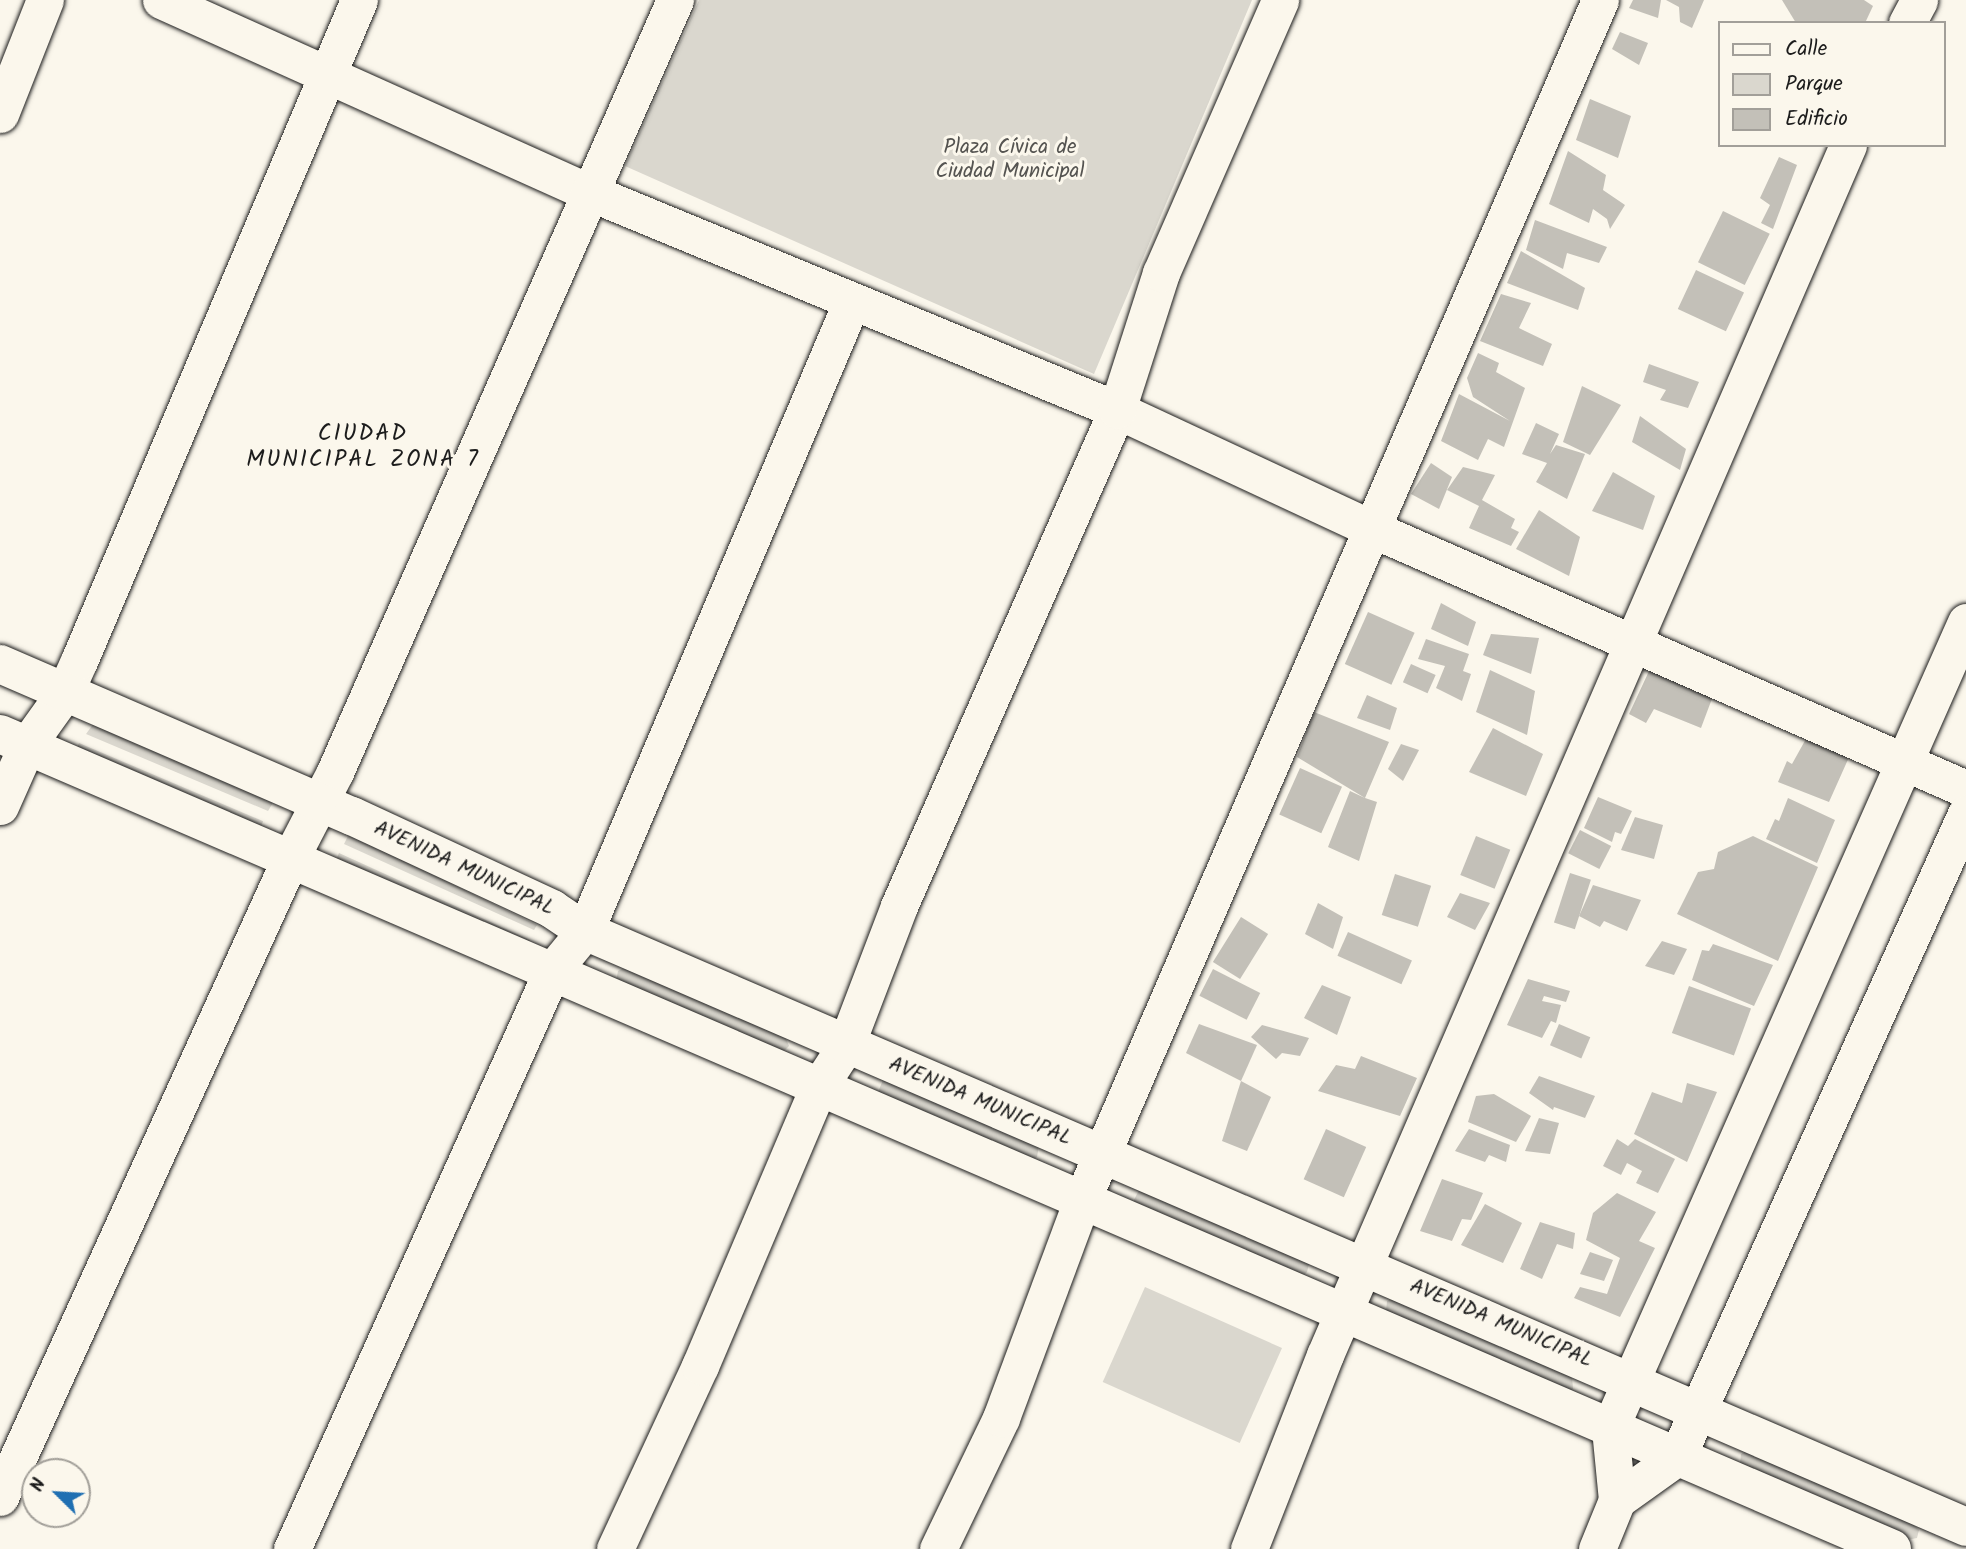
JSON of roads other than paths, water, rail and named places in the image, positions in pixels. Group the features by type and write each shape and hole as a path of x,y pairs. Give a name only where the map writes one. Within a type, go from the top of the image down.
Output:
{"street":[{"path":"0,114 45,0"},
{"path":"161,0 589,192 851,303 1117,410 1372,530 1966,789"},
{"path":"0,806 14,739 65,692 359,0"},
{"path":"0,1497 291,857 341,760 589,192 676,0"},
{"path":"615,1549 700,1366 818,1088 846,1045 899,905 1117,410 1161,273 1280,0"},
{"path":"938,1549 1001,1418 1082,1200 1600,0"},
{"path":"1909,21 1919,0"},
{"path":"1249,1549 1345,1312 1367,1266 1402,1174 1635,643 1847,147"},
{"path":"292,1549 552,971 585,931 851,303"},
{"path":"1597,1549 1617,1500 1610,1428 1966,622"},
{"name":"AVENIDA MUNICIPAL","path":"0,664 319,801 552,909 585,931 1367,1266 1966,1527"},
{"path":"14,739 1892,1549"},
{"path":"1617,1500 1677,1457 1966,814"}],"district":[{"name":"CIUDAD MUNICIPAL ZONA 7","path":"363,447"}],"park label":[{"name":"Plaza Cívica de Ciudad Municipal","path":"1010,160"}]}
